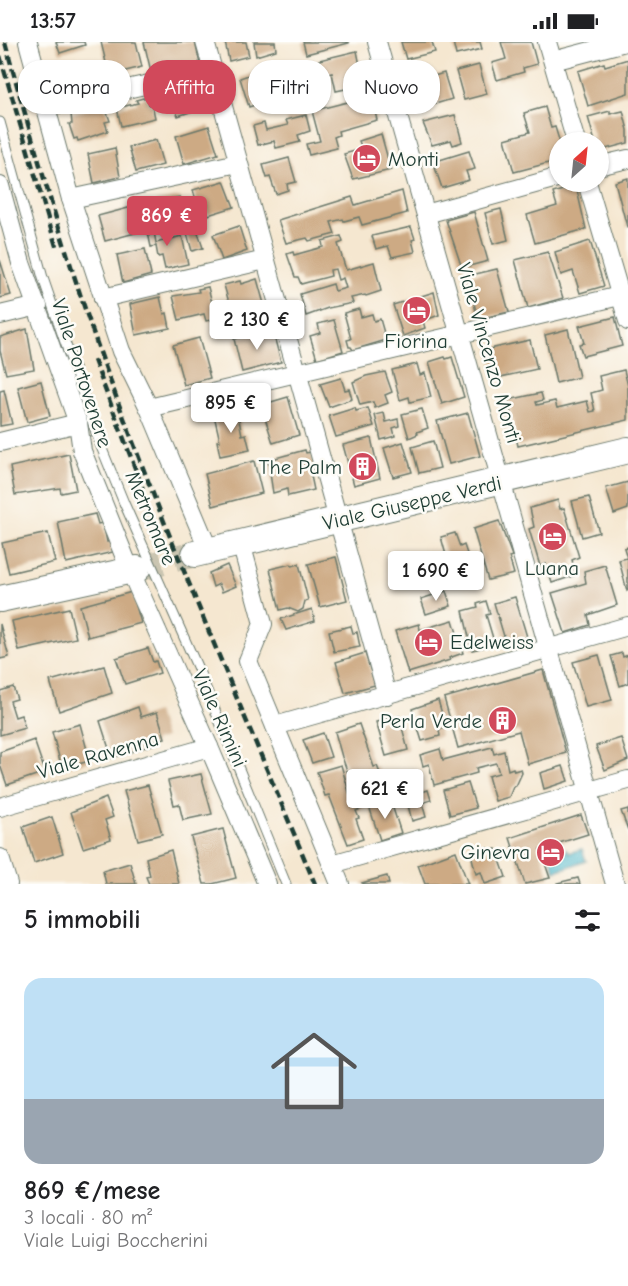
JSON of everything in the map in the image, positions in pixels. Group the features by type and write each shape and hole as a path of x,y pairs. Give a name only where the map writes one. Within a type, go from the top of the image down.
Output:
{"street":[{"path":"28,42 33,60"},
{"path":"205,42 210,60"},
{"name":"Viale Vincenzo Monti","path":"377,42 615,884"},
{"path":"547,42 573,132"},
{"path":"553,61 625,42"},
{"path":"48,114 71,199 121,351 148,408 202,552"},
{"path":"225,114 387,695"},
{"path":"609,163 628,159"},
{"path":"71,199 238,163"},
{"path":"426,214 549,180"},
{"name":"Viale Portovenere","path":"1,192 21,263 78,423 82,451 134,569"},
{"path":"590,192 624,295 628,321"},
{"path":"103,298 265,260"},
{"path":"148,408 624,295"},
{"path":"0,315 38,306"},
{"path":"0,442 78,423"},
{"name":"Viale Giuseppe Verdi","path":"202,552 628,450"},
{"path":"241,543 263,624 248,661 340,884"},
{"path":"0,599 134,569"},
{"name":"Viale Rimini","path":"134,569 267,884"},
{"path":"275,726 628,626"},
{"name":"Viale Ravenna","path":"0,807 209,747"},
{"path":"332,864 628,780"},
{"path":"0,858 8,884"}],"lane":[{"name":"Metromare","path":"0,122 43,278 100,444 199,670 286,884"}],"water":[{"path":"567,849 569,853 582,849 586,861 555,871 550,854"}],"building":[{"path":"56,42 84,42 85,45 60,53"},
{"path":"101,42 136,42 142,67 131,70 131,60 105,60"},
{"path":"144,42 195,42 199,60 148,60"},
{"path":"225,42 246,42 249,56 229,60"},
{"path":"254,42 275,42 276,50 256,56"},
{"path":"303,42 349,42 349,43 306,54"},
{"path":"401,42 432,42 435,52 406,59"},
{"path":"453,42 480,42 482,49 456,55"},
{"path":"501,42 531,42 537,64 523,68 524,72 497,80 492,63 506,59"},
{"path":"357,51 359,60 343,60 343,90 336,91 331,73 331,60 319,60"},
{"path":"628,59 628,93 588,106 578,71"},
{"path":"479,65 487,94 464,100 456,71"},
{"path":"444,73 452,99 440,103 440,74"},
{"path":"248,75 248,104 240,78"},
{"path":"143,98 143,114 154,114 155,118 121,126 118,114 131,114 131,105 138,103 136,100"},
{"path":"343,103 343,114 376,114 377,120 338,131 339,135 334,137 337,148 309,155 306,144 320,141 313,114 331,114 331,106"},
{"path":"545,107 551,128 555,127 557,132 549,132 549,163 514,172 505,139 530,132 524,113"},
{"path":"610,111 610,114 623,111 628,130 628,143 609,148 609,132 592,132 588,117"},
{"path":"71,114 108,114 110,121 105,122 108,131 78,141 77,138 74,139 69,124 72,124"},
{"path":"306,115 310,131 298,135 300,142 276,148 274,141 258,145 253,126 264,123 266,130 288,125 286,120"},
{"path":"455,115 462,142 453,145 451,140 432,145 423,123"},
{"path":"209,126 218,154 184,164 176,136"},
{"name":"Monti","path":"381,134 391,170 353,179 344,154 362,149 359,141"},
{"path":"156,140 163,165 136,172 129,147"},
{"path":"115,148 120,177 94,183 88,154"},
{"path":"469,151 475,169 466,171 469,180 442,188 433,162"},
{"path":"289,158 296,182 287,184 288,190 276,194 263,165"},
{"path":"628,178 628,227 627,227 615,182"},
{"path":"224,181 234,207 208,215 204,202 197,204 193,190"},
{"path":"402,191 407,213 362,225 359,217 331,222 335,234 309,241 307,238 286,243 278,220 352,197 355,205"},
{"path":"577,192 586,229 535,243 527,215 557,206 553,193"},
{"path":"180,197 187,218 163,225 156,201"},
{"path":"132,207 139,232 105,241 98,216"},
{"path":"501,209 508,240 493,244 485,213"},
{"path":"474,212 488,261 462,268 446,220"},
{"path":"154,216 156,227 160,226 161,231 154,232 156,243 182,236 188,264 165,269 162,256 158,257 156,246 151,247 145,218"},
{"path":"239,226 247,251 222,260 213,235"},
{"path":"196,227 203,248 192,251 186,230"},
{"path":"411,227 415,239 412,240 415,252 392,257 388,246 376,249 372,236"},
{"path":"341,236 343,242 338,244 346,270 374,262 381,291 351,298 353,303 328,308 306,316 300,294 333,284 335,291 346,288 343,278 338,280 335,269 330,270 331,276 301,284 298,277 295,277 287,254 293,252 294,255 323,247 322,241"},
{"path":"590,241 604,286 580,293 573,271 561,275 555,252"},
{"path":"145,249 151,275 123,283 117,255"},
{"path":"548,252 563,298 528,308 515,260"},
{"path":"0,260 11,295 0,298"},
{"path":"497,269 509,312 478,319 467,276"},
{"path":"257,279 264,304 232,313 224,285 240,281 241,284"},
{"path":"208,287 216,319 206,321 204,314 179,320 173,296 199,292 198,289"},
{"name":"Fiorina","path":"434,292 439,315 423,321 425,328 403,336 393,305"},
{"path":"160,297 170,328 136,335 130,304"},
{"path":"359,309 361,317 372,314 374,321 380,319 386,340 353,350 349,347 347,340 351,339 344,313"},
{"path":"615,317 622,346 583,356 579,344 584,343 579,326"},
{"path":"334,320 343,351 317,359 310,336 320,333 318,324"},
{"path":"27,329 34,369 6,374 0,351 0,337"},
{"path":"272,329 281,362 242,372 234,339"},
{"path":"568,329 579,377 556,383 545,335"},
{"path":"199,338 210,378 184,385 173,345"},
{"path":"530,340 537,369 496,378 489,349"},
{"path":"445,357 446,359 452,357 464,397 442,404 429,362"},
{"path":"417,364 420,375 425,373 431,397 410,402 409,397 400,400 392,370"},
{"path":"624,370 628,386 628,420 518,446 508,400 541,393 543,400 536,402 537,405 555,401 557,408 587,401 590,412 595,411 591,393 602,390 599,376"},
{"path":"385,372 392,392 385,395 388,403 375,408 373,402 360,405 353,382 366,376"},
{"path":"341,378 345,390 349,389 352,399 329,407 320,384"},
{"path":"41,381 50,416 27,422 18,387"},
{"path":"4,390 12,424 0,426 0,391"},
{"path":"288,397 299,435 273,443 261,405"},
{"path":"355,408 356,411 368,408 374,426 336,437 329,416"},
{"path":"422,409 428,428 409,438 402,414"},
{"path":"237,410 242,435 246,434 250,450 220,456 217,441 220,441 214,415"},
{"path":"384,413 386,422 398,419 399,426 393,428 395,436 381,440 375,415"},
{"path":"468,413 480,456 449,464 437,421"},
{"name":"The Palm","path":"371,438 380,478 354,485 343,445"},
{"path":"433,441 440,468 419,473 412,447"},
{"path":"403,442 412,472 393,477 384,448"},
{"path":"305,450 306,453 311,452 316,469 310,471 314,490 288,496 287,489 273,493 268,460"},
{"path":"69,454 76,490 61,493 60,488 15,495 10,467"},
{"path":"254,461 262,493 213,506 205,474"},
{"path":"628,482 628,509 614,514 606,488"},
{"path":"589,497 599,532 582,537 572,501"},
{"name":"Luana","path":"558,500 560,509 564,508 579,557 572,560 576,575 552,583 546,564 540,566 529,529 534,527 530,508"},
{"path":"95,514 98,524 103,523 107,542 110,541 113,552 66,563 58,522"},
{"path":"499,521 512,556 509,557 514,574 488,580 473,529"},
{"path":"48,533 55,562 9,573 2,543"},
{"path":"455,533 460,547 464,545 469,560 449,566 441,537"},
{"path":"628,547 627,591 619,560 627,558 624,548"},
{"path":"336,557 347,600 320,607 308,564"},
{"path":"291,564 292,566 299,564 308,600 305,601 303,609 298,612 288,608 280,610 270,569"},
{"path":"227,565 236,586 222,592 219,584 213,587 209,573"},
{"path":"605,565 617,605 588,615 590,625 565,633 552,593 586,583 584,571"},
{"path":"446,591 451,606 426,614 421,599"},
{"path":"132,592 141,623 88,637 80,606"},
{"path":"515,597 527,637 506,643 494,603"},
{"path":"486,601 490,614 486,615 495,645 472,650 463,611 478,607 477,604"},
{"path":"69,608 76,638 19,651 12,621"},
{"path":"312,609 315,621 286,630 281,619"},
{"name":"Edelweiss","path":"453,620 463,653 449,658 450,660 408,673 395,631 419,624 420,630"},
{"path":"0,624 9,657 0,659"},
{"path":"351,626 353,633 357,632 360,647 334,652 329,631"},
{"path":"148,648 160,673 125,684 116,658"},
{"path":"365,653 375,685 345,693 336,662"},
{"path":"622,653 623,657 628,655 628,683 620,686 611,656"},
{"path":"599,655 612,700 586,707 573,662"},
{"path":"104,666 112,693 59,711 50,681"},
{"name":"Perla Verde","path":"543,670 566,753 528,764 519,731 458,748 444,698"},
{"path":"13,687 17,699 10,701 15,717 21,715 25,728 0,735 0,691"},
{"path":"438,700 446,728 439,730 440,736 422,741 412,709"},
{"path":"138,707 141,717 157,712 165,738 154,741 155,744 112,758 100,721"},
{"path":"399,716 408,750 386,756 376,722"},
{"path":"80,724 90,761 62,768 52,732"},
{"path":"359,724 374,767 377,766 388,792 368,798 370,805 356,811 359,818 356,819 363,839 348,844 329,795 325,796 317,772 341,765 352,802 358,800 335,732"},
{"path":"323,733 331,757 312,763 303,740"},
{"path":"621,738 628,760 605,770 596,746"},
{"path":"34,740 45,772 7,785 0,765 0,752"},
{"path":"492,747 494,754 504,751 508,770 521,769 522,773 509,797 495,801 488,776 499,773 496,763 476,768 477,773 434,785 429,764 423,766 420,755 440,749 443,760"},
{"path":"563,766 568,781 544,789 540,773"},
{"path":"201,774 212,814 183,820 179,804 174,805 168,781"},
{"path":"468,783 476,808 450,815 443,790"},
{"path":"148,785 162,834 138,840 124,791"},
{"path":"428,790 431,800 422,803 426,817 412,821 406,797"},
{"path":"106,798 113,817 105,820 111,839 83,848 71,812"},
{"path":"390,799 401,833 380,840 369,806"},
{"path":"628,809 628,830 621,811"},
{"path":"581,815 588,834 540,849 550,878 525,884 510,838"},
{"path":"52,817 63,853 34,863 23,827"},
{"path":"223,829 236,878 204,884 191,837"},
{"path":"487,848 488,851 496,849 506,877 485,884 481,872 476,874 471,854"},
{"path":"171,850 179,884 149,884 146,877 150,876 146,858"},
{"path":"456,851 468,884 425,884 418,865"},
{"path":"130,863 136,884 106,884 103,871"},
{"path":"387,876 389,884 362,883"},
{"path":"578,878 580,884 557,884 557,883"}],"tunnel":[{"path":"137,569 195,554"}],"railway":[{"path":"5,42 60,231 106,369 162,518 315,884"},
{"path":"0,56 56,246"},
{"path":"94,360 143,489"}],"place":[{"name":"Monti","path":"367,159"},
{"name":"Fiorina","path":"416,310"},
{"name":"The Palm","path":"363,467"},
{"name":"Luana","path":"552,537"},
{"name":"Edelweiss","path":"429,642"},
{"name":"Perla Verde","path":"503,721"},
{"name":"Ginevra","path":"551,852"}]}
